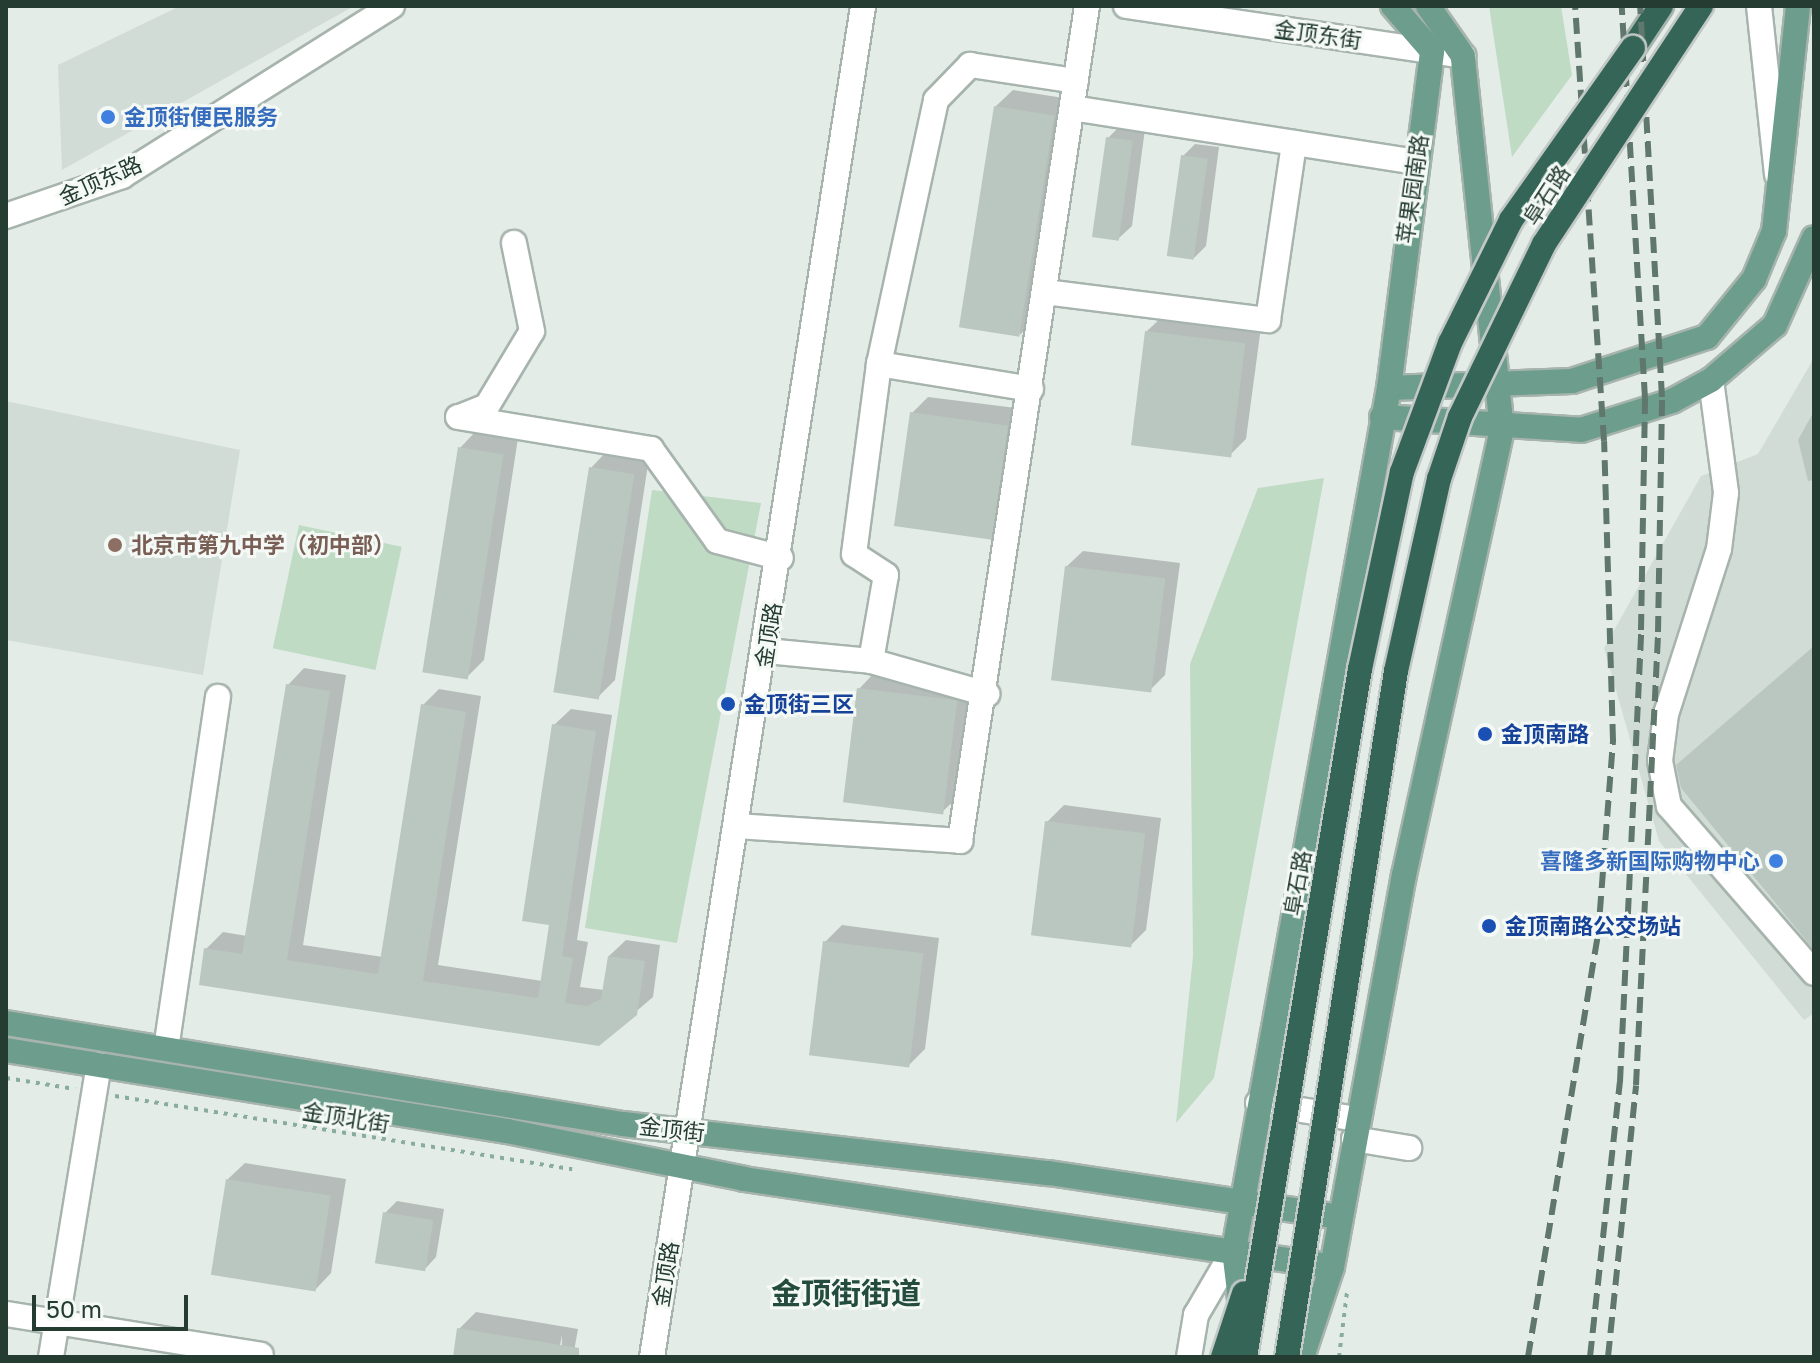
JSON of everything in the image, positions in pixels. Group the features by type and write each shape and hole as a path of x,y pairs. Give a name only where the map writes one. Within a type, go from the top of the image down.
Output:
{"highway":[{"name":"阜石路","path":"1245,1357 1360,669 1402,472 1450,343 1511,220 1661,6"},
{"name":"阜石路","path":"1287,1357 1396,671 1439,479 1460,417 1544,244 1701,6"},
{"path":"1223,1357 1265,1230"}],"main road":[{"path":"1393,6 1432,51"},
{"path":"1302,1357 1332,1267 1355,1129 1502,430 1500,385 1463,56 1428,6"},
{"path":"1237,1357 1243,1322 1234,1250 1241,1201 1389,388 1572,381 1707,337 1754,279 1781,195 1798,6"},
{"name":"苹果园南路","path":"1389,388 1415,162 1432,51"},
{"path":"1382,417 1502,430 1581,430 1637,415 1711,380 1775,325 1814,238"},
{"name":"金顶街","path":"6,1023 686,1130 1241,1201 1341,1217"},
{"name":"金顶街","path":"6,1050 682,1165 1332,1267"}],"street":[{"name":"金顶东路","path":"6,216 122,176 392,6"},
{"name":"金顶路","path":"652,1357 686,1130 781,558 863,6"},
{"path":"737,826 960,841 987,694 1087,6"},
{"name":"金顶东街","path":"1126,6 1463,56"},
{"path":"1633,48 1648,6"},
{"path":"1759,6 1781,195"},
{"path":"871,661 886,575 854,554 879,364 936,100 970,65 1076,81"},
{"path":"1072,108 1415,162"},
{"path":"1045,292 1268,320 1294,143"},
{"path":"514,243 532,331 487,406 458,417 651,449 717,541 781,558"},
{"path":"879,364 1031,389"},
{"path":"1711,380 1726,493 1719,549 1666,714 1660,761 1669,806 1810,983"},
{"path":"766,651 871,661 987,694"},
{"path":"166,1049 218,697"},
{"path":"51,1357 99,1065"},
{"path":"1258,1103 1355,1129 1409,1148"},
{"path":"1189,1357 1196,1315 1234,1250"},
{"path":"6,1314 261,1355"}],"path":[{"name":"金顶北街","path":"6,1078 584,1171"}],"shaded area":[{"name":"金顶街便民服务","path":"180,6 354,6 62,170 58,65"},
{"path":"1814,358 1814,1013 1804,1020 1659,841 1604,648 1701,476 1758,454"},
{"name":"北京市第九中学（初中部）","path":"6,401 240,450 203,675 6,640"}],"green space":[{"path":"1489,6 1561,6 1572,75 1512,157"},
{"path":"1324,478 1214,1078 1176,1123 1193,956 1190,664 1258,488"},
{"path":"652,490 761,503 677,943 585,928"},
{"path":"299,525 402,547 376,670 273,648"}],"building":[{"path":"994,106 1054,116 1019,337 959,327"},
{"path":"1106,137 1133,141 1119,241 1092,237"},
{"path":"1181,155 1208,159 1194,260 1167,256"},
{"path":"1145,331 1245,343 1231,457 1131,445"},
{"path":"1814,411 1814,480 1808,481 1798,440"},
{"path":"910,412 1008,426 992,540 894,526"},
{"path":"458,447 503,454 468,679 422,672"},
{"path":"589,467 634,474 599,699 553,692"},
{"path":"1065,566 1165,578 1151,692 1051,680"},
{"name":"喜隆多新国际购物中心","path":"1814,646 1814,950 1681,788 1676,765"},
{"path":"286,684 330,691 287,960 378,974 421,704 466,712 423,981 538,998 549,925 522,921 552,724 596,731 562,956 573,958 565,1003 587,1006 601,999 608,956 645,961 637,1015 599,1046 199,985 204,948 242,954"},
{"path":"857,688 957,700 943,814 843,802"},
{"path":"1045,821 1145,833 1131,947 1031,935"},
{"path":"823,941 923,953 909,1067 809,1055"},
{"path":"226,1179 331,1196 316,1291 211,1275"},
{"path":"383,1212 433,1220 425,1271 375,1263"},
{"path":"457,1328 579,1348 579,1357 453,1357"}],"railway":[{"path":"1528,1357 1598,936 1613,740 1604,441 1575,6"},
{"path":"1590,1357 1620,1082 1641,630 1645,398 1622,6"},
{"path":"1608,1357 1636,1085 1658,632 1662,397 1640,6"}],"place":[{"name":"金顶街便民服务","path":"108,117"},
{"name":"北京市第九中学（初中部）","path":"115,545"},
{"name":"金顶街三区","path":"728,704"},
{"name":"金顶南路","path":"1485,734"},
{"name":"喜隆多新国际购物中心","path":"1776,861"},
{"name":"金顶南路公交场站","path":"1489,926"}],"district":[{"name":"金顶街街道","path":"846,1293"}]}
